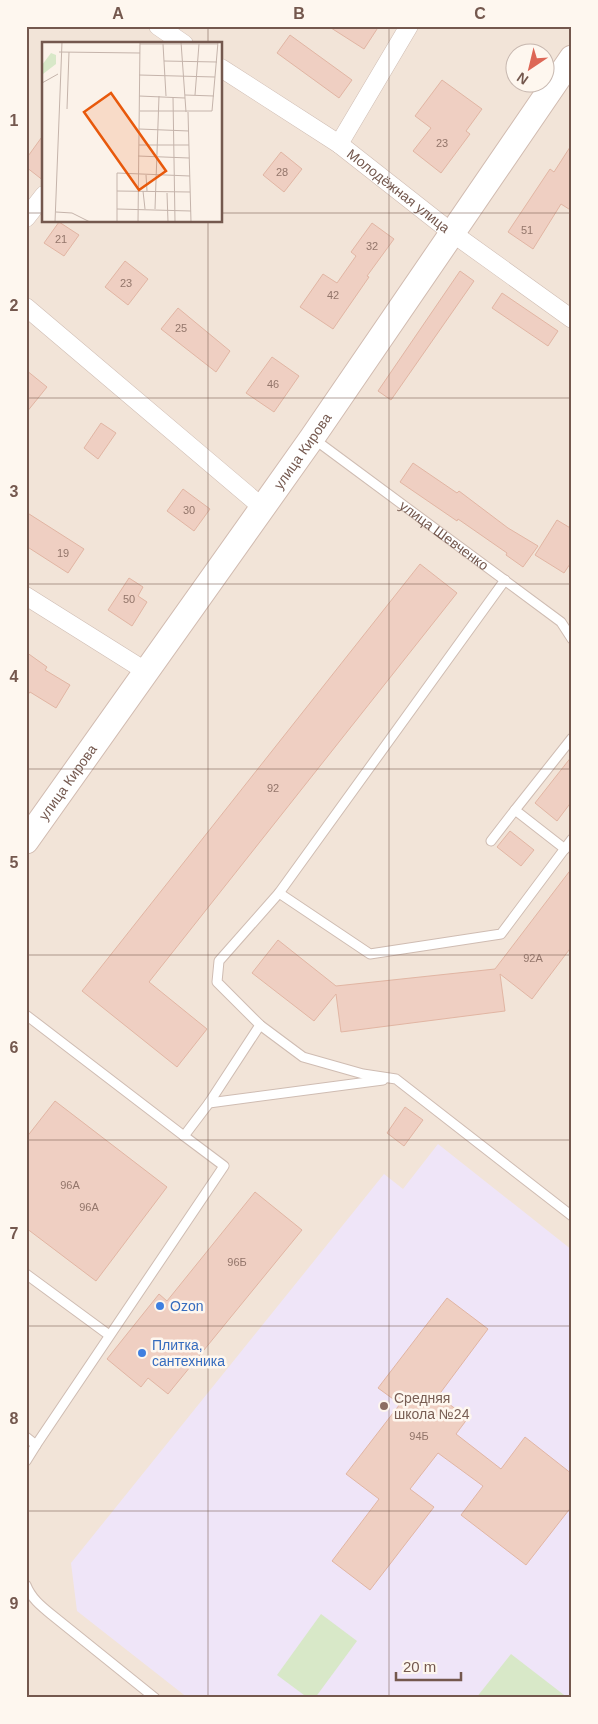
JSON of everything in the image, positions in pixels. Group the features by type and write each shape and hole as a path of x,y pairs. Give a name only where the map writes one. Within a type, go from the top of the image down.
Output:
{"main road":[{"name":"улица Кирова","path":"26,841 312,438 451,232 572,58"}],"street":[{"path":"339,144 409,26"},
{"path":"164,32 181,42"},
{"name":"Молодёжная улица","path":"222,69 339,144 451,232 572,319"},
{"path":"26,218 42,198"},
{"path":"26,307 262,507"},
{"path":"26,596 147,672"}],"lane":[{"name":"улица Шевченко","path":"312,438 561,622 572,639"},
{"path":"505,580 279,894 219,961 217,982 260,1025 303,1057 363,1074 396,1079 572,1216"},
{"path":"491,840 572,738"},
{"path":"515,810 565,848"},
{"path":"279,894 370,954 501,934 572,840"},
{"path":"26,1015 224,1166 26,1461"},
{"path":"184,1136 209,1103 260,1025"},
{"path":"209,1103 396,1079"},
{"path":"26,1274 109,1335"},
{"path":"26,1437 36,1445"},
{"path":"26,1585 38,1604 154,1698"}],"shaded area":[{"path":"26,26 572,26 572,49 556,72 556,42 506,42 506,92 542,92 26,823"},
{"path":"572,68 572,1698 26,1698 26,835"},
{"name":"Средняя школа №24","path":"438,1144 572,1250 572,1698 188,1698 77,1611 71,1563 384,1174 403,1189"}],"green space":[{"path":"321,1614 357,1641 315,1698 308,1698 277,1675"},
{"path":"511,1654 568,1698 476,1698"}],"building":[{"path":"328,26 379,26 364,49"},
{"path":"290,35 352,80 339,98 277,53"},
{"path":"442,80 482,109 466,131 470,134 441,173 413,151 431,128 415,116"},
{"path":"42,137 42,179 26,167 26,159"},
{"path":"572,144 572,211 561,204 533,249 508,232 550,169 554,172"},
{"path":"281,152 302,169 284,192 263,175"},
{"path":"59,222 79,235 64,256 44,243"},
{"path":"372,223 394,239 367,276 369,277 333,329 300,307 323,274 337,283 356,256 351,252"},
{"path":"125,261 148,279 128,305 105,287"},
{"path":"460,271 474,281 391,400 378,391"},
{"path":"502,293 558,331 548,346 492,308"},
{"path":"178,308 230,351 216,372 161,329"},
{"path":"272,357 299,376 274,412 246,393"},
{"path":"26,370 47,387 26,413"},
{"path":"101,423 116,433 98,459 84,448"},
{"path":"413,463 457,493 459,491 508,528 538,546 523,567 506,555 507,553 458,519 457,521 400,482"},
{"path":"183,489 210,509 194,531 167,511"},
{"path":"26,512 84,549 68,573 26,546"},
{"path":"557,520 572,529 572,561 564,573 535,555"},
{"path":"420,564 457,593 149,982 207,1029 177,1067 82,991"},
{"path":"129,578 143,587 138,596 147,602 132,626 108,610"},
{"path":"26,652 47,667 45,670 70,685 56,708 30,692 26,697"},
{"path":"572,756 572,801 557,821 535,803"},
{"path":"510,831 534,850 521,866 497,847"},
{"path":"572,868 572,946 532,999 500,974 505,1011 341,1032 336,994 314,1021 252,973 278,940 336,986 495,969"},
{"path":"55,1101 167,1187 96,1281 26,1228 26,1138"},
{"path":"405,1107 423,1120 404,1146 387,1133"},
{"path":"255,1192 302,1230 168,1394 148,1378 141,1387 107,1359 159,1294 167,1301"},
{"path":"447,1298 488,1329 438,1396 468,1418 456,1434 501,1469 525,1437 572,1474 572,1506 526,1565 461,1515 483,1486 438,1453 410,1489 434,1507 370,1590 332,1561 379,1499 346,1474 400,1404 378,1388"}],"place":[{"name":"Ozon","path":"160,1306"},
{"name":"Плитка, сантехника","path":"142,1353"},
{"name":"Средняя школа №24","path":"384,1406"}]}
